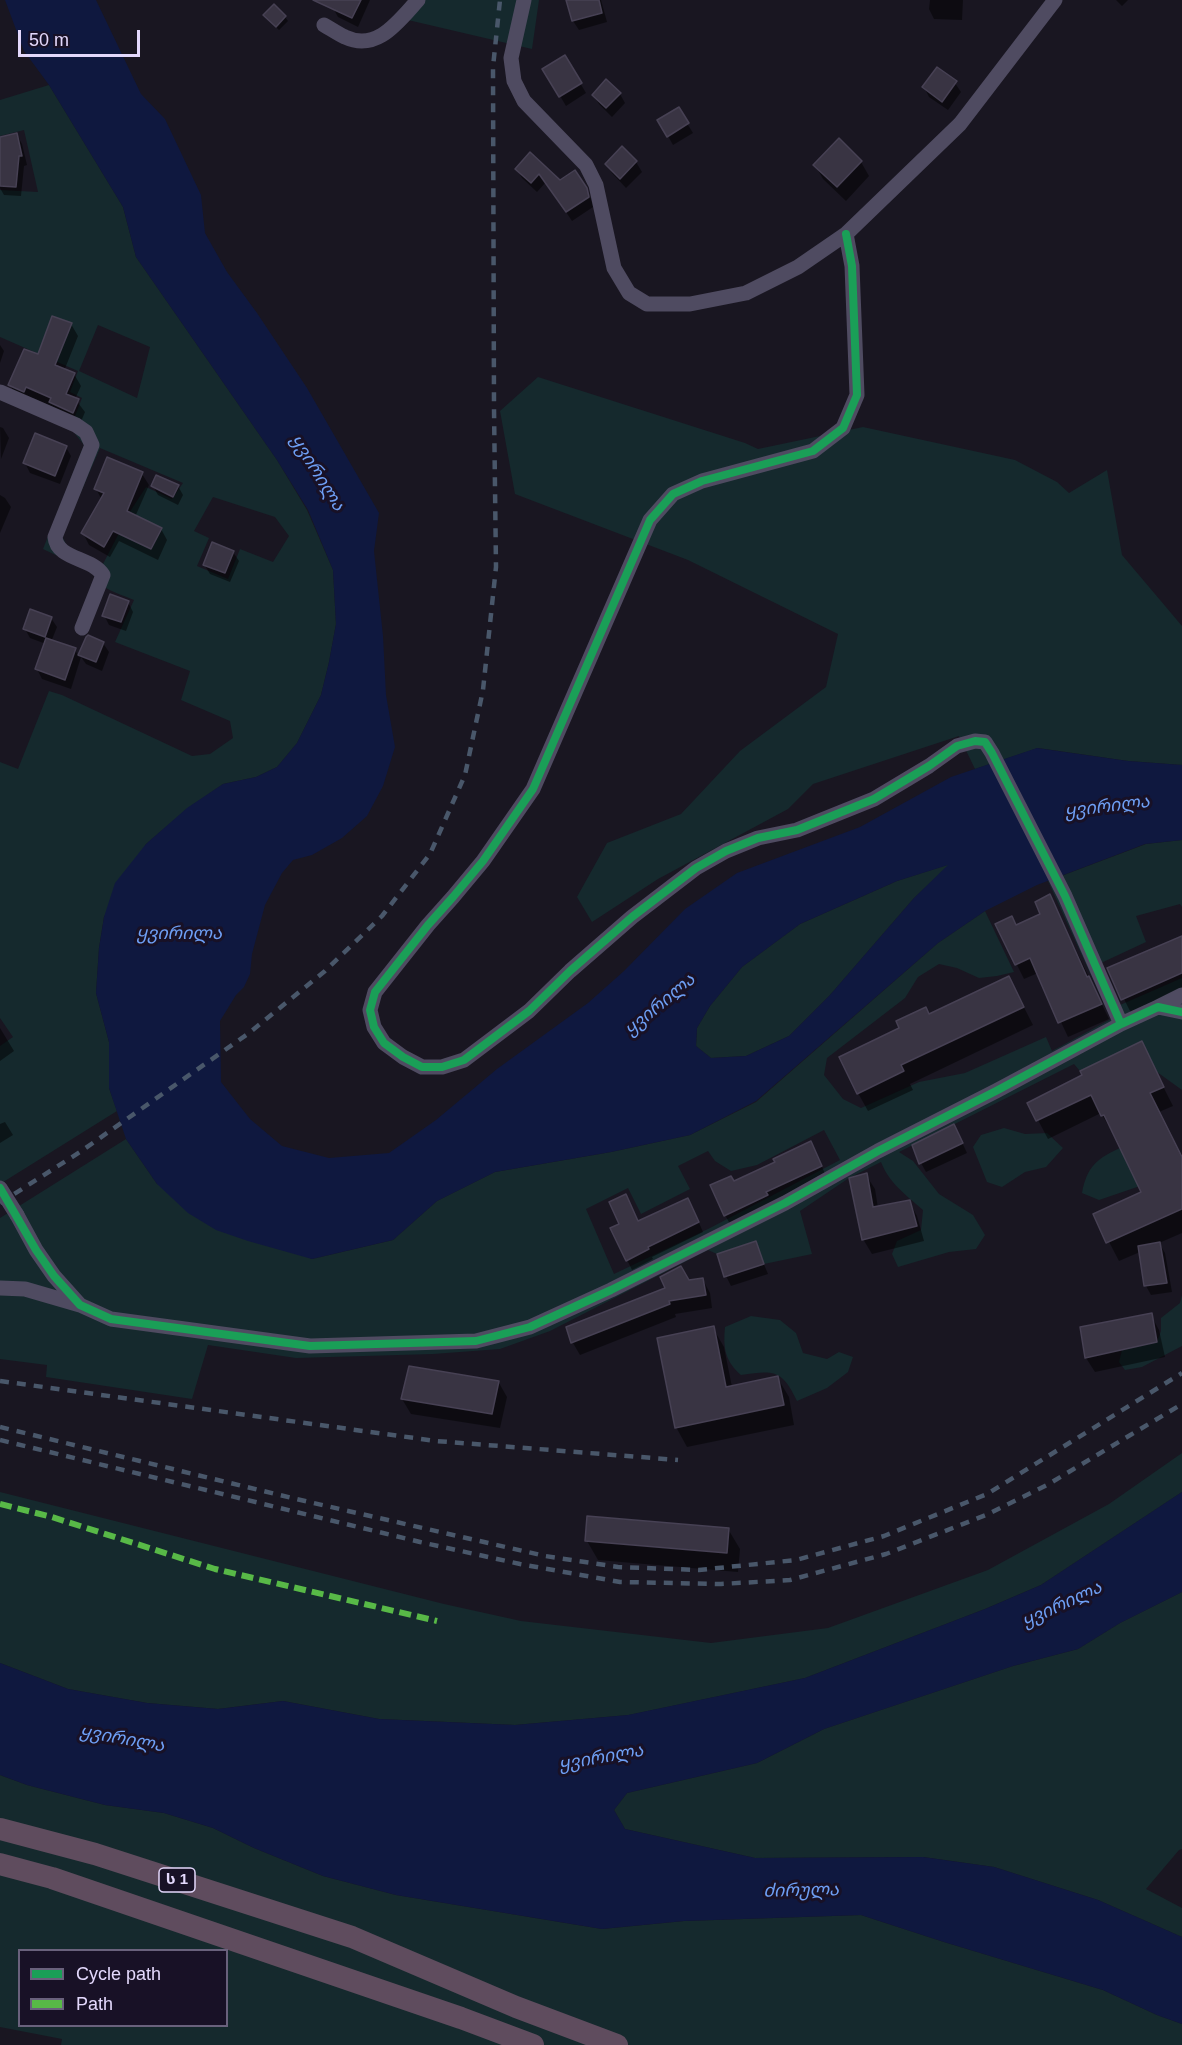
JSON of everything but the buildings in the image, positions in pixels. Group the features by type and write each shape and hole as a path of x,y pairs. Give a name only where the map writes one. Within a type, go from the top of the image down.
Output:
{"highway":[{"name":"ს 1","path":"0,1829 106,1858 352,1937 516,2007 617,2045"},
{"name":"ს 1","path":"0,1864 51,1878 450,2014 533,2045"}],"street":[{"path":"324,24 346,38 368,42 392,29 418,0"},
{"path":"524,0 511,58 514,81 524,100 586,165 596,185 614,268 629,292 647,304 690,304 746,293 798,267 846,234 960,124 1056,0"},
{"path":"846,234 852,266 857,395 843,428 813,451 702,481 673,494 650,520 533,789 483,861 375,992 370,1010 374,1027 384,1043 422,1067 442,1067 464,1060 529,1011 570,971 649,903 696,868 726,851 758,838 797,830 874,799 957,746 975,741 986,742 992,753 1065,896 1122,1024"},
{"path":"0,392 76,425 86,432 92,445 55,537 60,550 99,568 103,575 82,628"},
{"path":"0,1288 25,1289 80,1305 111,1319 310,1346 476,1341 530,1327 611,1290 785,1203 878,1151 1182,995"},
{"path":"1158,1007 1182,1012"},
{"path":"0,1188 36,1250 54,1276 80,1305"}],"green space":[{"path":"423,0 539,0 532,49 408,20"},
{"path":"49,85 123,207 136,257 277,460 307,510 333,570 336,624 321,695 297,743 277,767 256,777 223,784 188,808 146,844 104,917 96,993 109,1042 109,1088 117,1111 0,1184 0,1046 13,1037 0,1018 0,762 18,769 49,691 192,756 210,754 233,738 230,721 181,700 190,671 115,642 134,600 105,587 93,573 43,549 84,445 72,430 82,398 70,392 78,371 0,337 0,190 38,192 24,130 0,136 0,100","holes":["98,325 150,347 137,398 79,371","100,448 183,483 172,499 146,487 131,510 103,564 67,546 62,536","213,497 275,517 289,536 273,562 240,549 228,579 197,566 209,538 194,531"]},
{"path":"538,377 758,449 863,427 1015,460 1057,482 1069,493 1107,470 1122,555 1182,626 1182,765 1128,761 1038,748 975,769 959,736 813,784 788,809 658,879 592,922 577,897 607,843 681,814 740,751 826,687 838,634 688,560 515,494 500,411"},
{"path":"1182,840 1182,907 1180,904 1136,916 1146,942 1101,963 1120,1005 1182,978 1182,1090 1157,1072 1142,1042 1080,1071 1074,1064 899,1152 913,1161 939,1194 973,1215 985,1235 976,1249 949,1252 898,1267 892,1254 897,1241 921,1230 923,1210 893,1182 881,1162 849,1178 800,1211 812,1254 764,1264 756,1241 717,1254 708,1250 550,1331 500,1349 433,1354 296,1358 208,1345 192,1399 46,1377 47,1365 0,1359 0,1218 126,1139 157,1184 312,1259 393,1240 437,1201 495,1172 611,1152 690,1135 756,1102 938,943 985,911 1014,972 979,978 957,968 939,964 918,977 905,998 827,1058 824,1075 843,1099 861,1108 919,1082 965,1073 1046,1037 1052,1051 1111,1019 1048,881 1146,844","holes":["824,1130 840,1160 710,1228 614,1274 586,1209 628,1188 641,1214 690,1189 678,1166 708,1151 715,1161 731,1171 757,1165"]},
{"path":"950,864 914,898 830,995 789,1036 746,1056 711,1058 696,1046 697,1028 710,1006 742,967 800,924 897,881"},
{"path":"1004,1128 1025,1134 1047,1133 1063,1148 1046,1167 1025,1172 1002,1187 987,1182 973,1147 981,1135"},
{"path":"1120,1148 1133,1174 1143,1185 1099,1200 1082,1193 1094,1165"},
{"path":"1182,1295 1182,1346 1142,1367 1125,1370 1119,1362 1122,1350 1157,1342 1161,1331 1161,1318 1180,1303"},
{"path":"751,1316 780,1320 796,1333 803,1353 827,1359 839,1352 853,1357 848,1372 827,1388 797,1401 787,1383 776,1374 741,1375 731,1365 726,1354 725,1327"},
{"path":"1182,1453 1182,1492 1041,1585 805,1678 629,1715 515,1725 379,1719 283,1701 218,1709 147,1703 68,1689 0,1663 0,1492 444,1604 521,1621 711,1643 828,1628 988,1570 1109,1504"},
{"path":"1182,1592 1182,1849 1146,1889 1182,1908 1182,1937 1098,1900 994,1867 923,1857 755,1858 625,1829 614,1810 627,1793 757,1763 824,1729 1013,1666 1078,1649 1120,1623"},
{"path":"0,1775 27,1785 105,1805 164,1813 213,1828 254,1848 323,1876 396,1895 602,1929 684,1921 861,1915 1103,1990 1182,2024 1182,2045 61,2045 62,2039 0,2027"}],"water":[{"name":"ყვირილა","path":"5,0 96,0 141,94 165,119 201,195 205,233 227,272 307,388 379,513 374,551 383,636 386,695 395,747 383,786 367,816 342,838 312,855 293,860 282,873 265,905 252,954 250,974 244,987 236,995 220,1021 221,1082 250,1119 282,1146 329,1158 389,1153 436,1120 497,1069 588,1003 624,971 685,909 737,873 860,827 951,777 1037,748 1128,761 1182,765 1182,840 1145,844 1037,885 985,911 938,943 756,1101 690,1135 611,1152 495,1172 437,1201 393,1240 312,1259 216,1230 188,1213 157,1184 126,1139 109,1088 109,1042 96,993 104,917 115,883 146,844 187,808 223,784 256,777 277,767 297,743 321,695 329,662 336,624 333,570 308,510 277,460 136,257 123,207 49,85 24,51","holes":["948,865 914,898 830,995 789,1036 746,1056 711,1058 696,1046 697,1028 710,1006 742,967 800,924 897,881"]},
{"name":"ყვირილა","path":"1182,1492 1182,1592 1120,1623 1078,1649 1013,1666 824,1729 757,1763 627,1793 614,1810 625,1829 755,1858 923,1857 994,1867 1098,1900 1182,1937 1182,2024 1103,1990 861,1915 684,1921 602,1929 396,1895 323,1876 254,1848 213,1828 164,1813 105,1805 27,1785 0,1775 0,1663 68,1689 147,1703 218,1709 283,1701 379,1719 515,1725 628,1715 805,1678 985,1609 1041,1585"}],"railway":[{"path":"0,1203 80,1152 249,1033 325,971 382,916 430,854 465,775 483,690 496,567 493,67 500,0"},
{"path":"0,1427 296,1499 545,1556 618,1567 699,1570 796,1560 884,1536 987,1494 1182,1373"},
{"path":"0,1381 436,1441 678,1460"},
{"path":"0,1440 520,1564 620,1582 721,1584 790,1580 886,1554 986,1515 1047,1485 1182,1404"}],"marked path":[{"path":"0,1504 52,1517 215,1569 437,1621"}],"cycle path":[{"path":"846,234 852,266 857,395 843,428 813,451 702,481 673,494 650,520 533,789 483,861 375,992 370,1010 374,1027 384,1043 422,1067 442,1067 464,1060 529,1011 570,971 632,917 696,868 726,851 758,838 797,830 874,799 957,746 975,741 985,742 992,753 1065,896 1121,1024"},
{"path":"0,1188 54,1276 80,1305 111,1319 310,1346 476,1341 530,1327 611,1290 785,1203 878,1151 1121,1024 1158,1007 1182,1012"}],"water label":[{"name":"ძირულა","path":"801,1891"}]}
